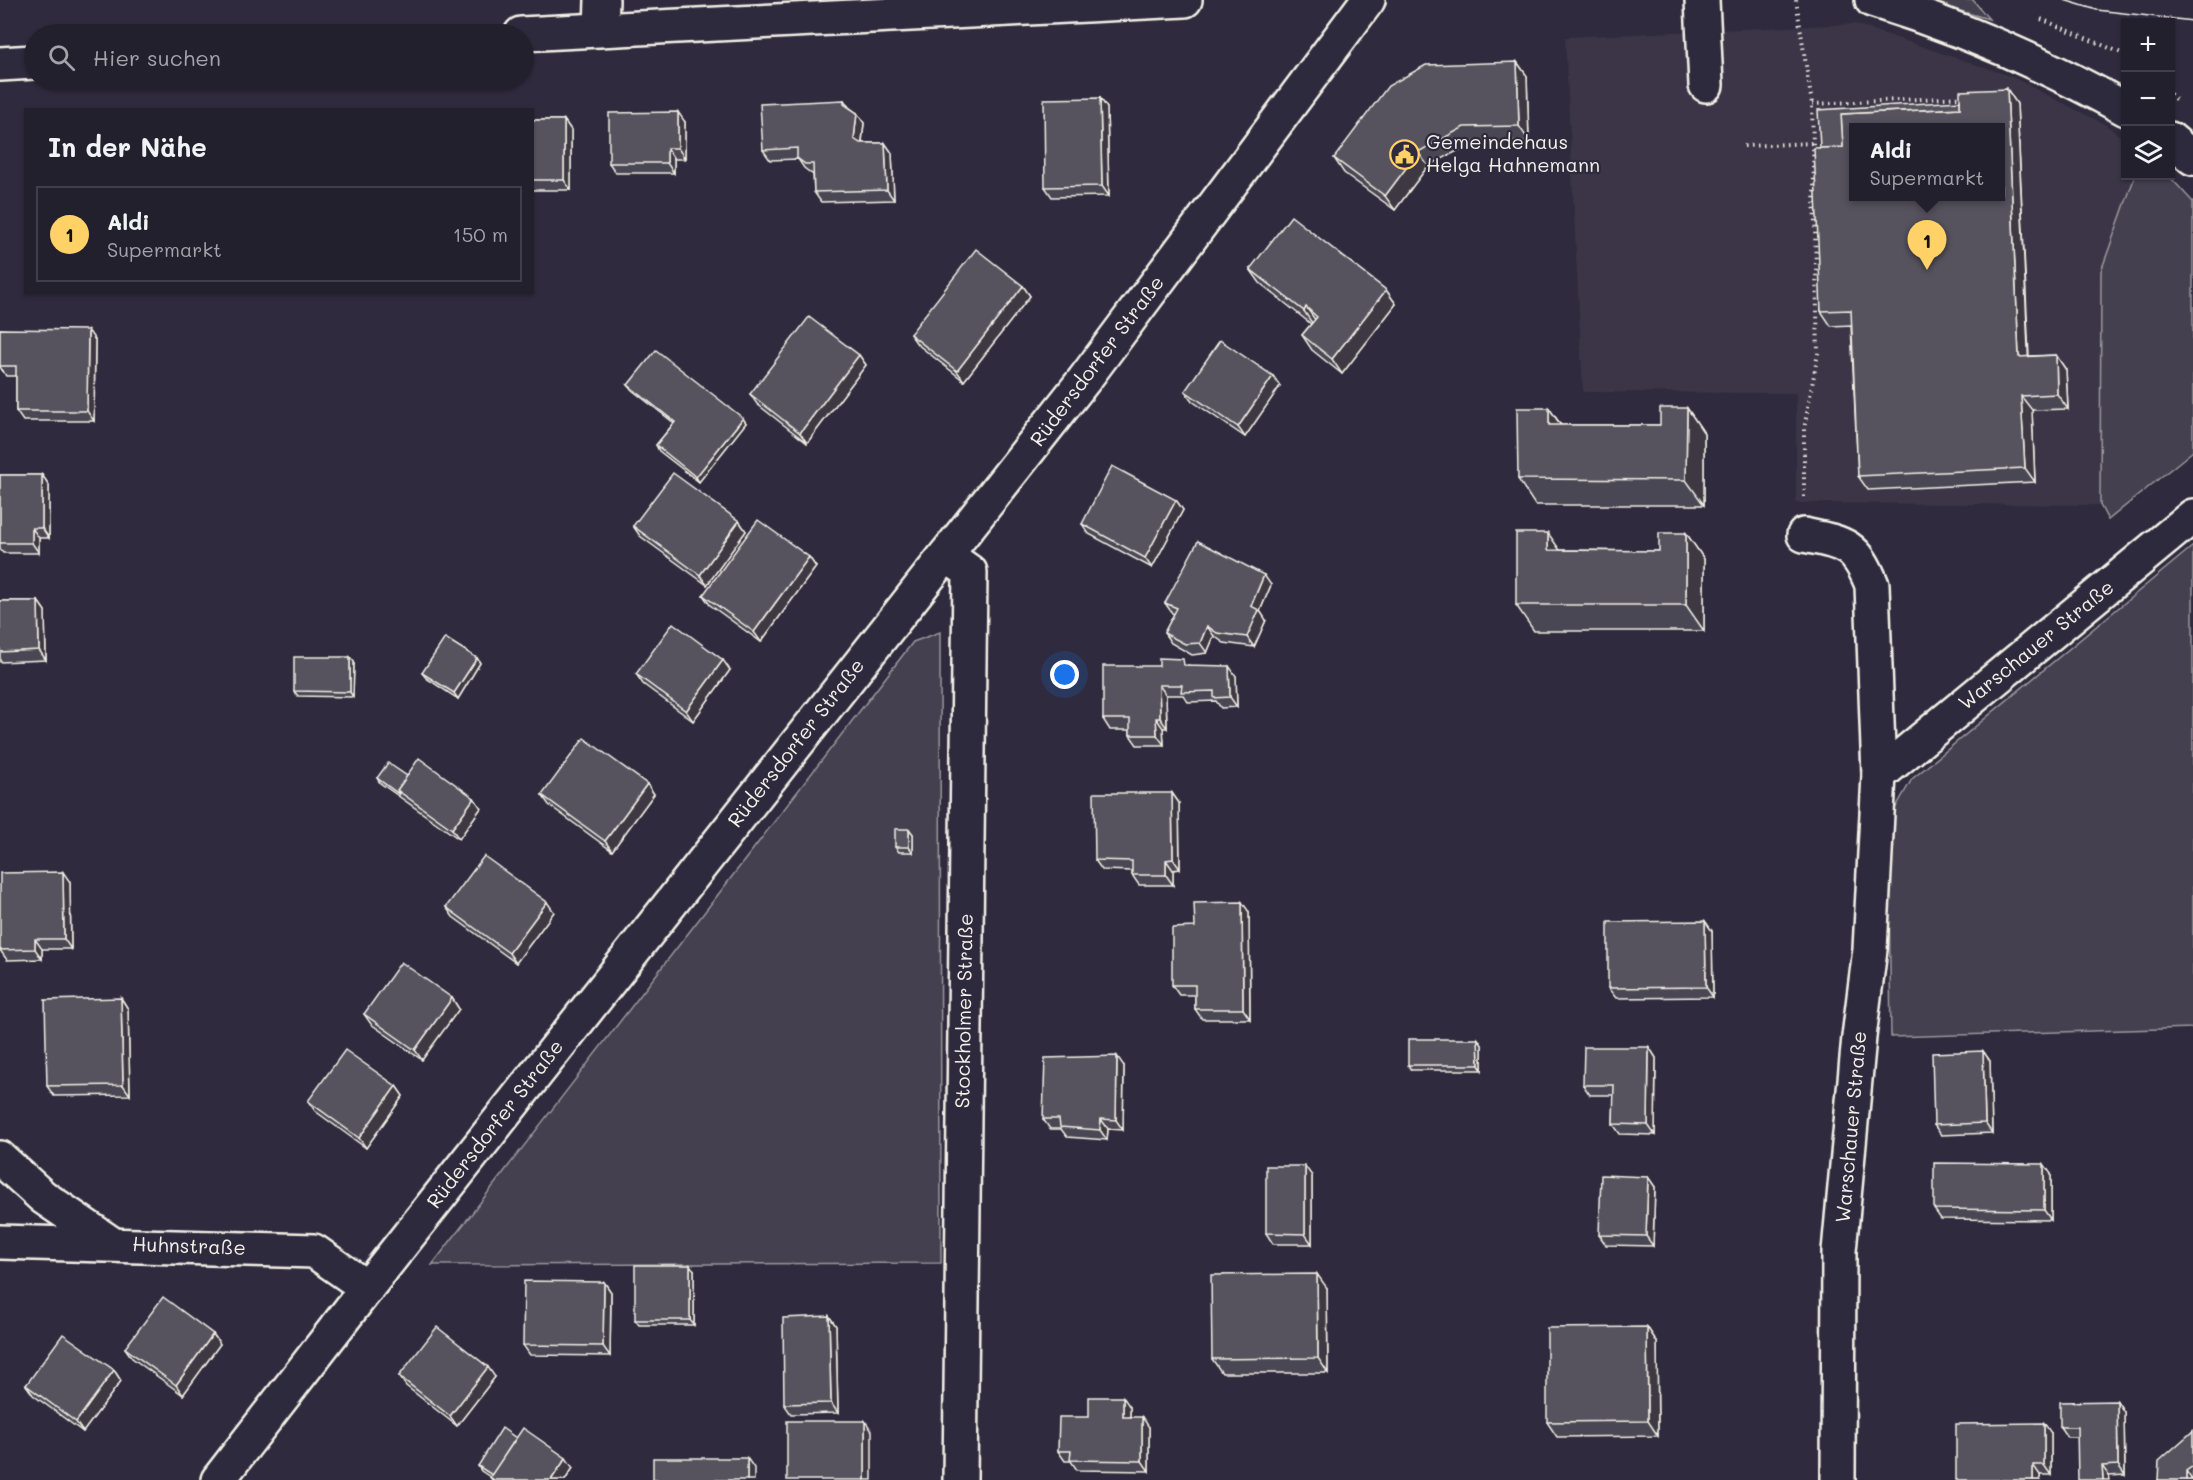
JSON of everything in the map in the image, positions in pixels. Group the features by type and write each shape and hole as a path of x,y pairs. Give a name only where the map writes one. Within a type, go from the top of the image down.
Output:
{"street":[{"path":"534,31 601,15 1185,0"},
{"name":"Rüdersdorfer Straße","path":"218,1480 367,1287 1084,380 1368,0"},
{"path":"1702,0 1706,85"},
{"path":"1872,0 1954,28 2058,73 2121,107"},
{"path":"0,64 24,63"},
{"path":"2175,143 2193,158"},
{"name":"Warschauer Straße","path":"1879,775 2193,516"},
{"name":"Warschauer Straße","path":"1803,535 1842,543 1864,564 1872,585 1879,775 1870,949 1858,1037 1839,1251 1839,1480"},
{"name":"Stockholmer Straße","path":"946,555 970,572 960,1480"},
{"path":"0,1158 43,1197 112,1244"},
{"name":"Huhnstraße","path":"0,1242 314,1251 367,1287"}],"path":[{"path":"1796,0 1812,104 1818,353 1804,429 1803,535"},
{"path":"2034,16 2121,54"},
{"path":"1812,104 1975,96"},
{"path":"1744,146 1813,143"}],"shaded area":[{"path":"1921,0 1973,0 1989,19"},
{"path":"1855,24 2010,76 2106,125 2121,137 2121,180 2134,180 2101,271 2100,505 1796,503 1796,393 1583,392 1565,37"},
{"path":"2134,180 2173,180 2193,202 2193,451 2108,520 2100,505 2101,271"},
{"path":"2193,546 2193,1028 1891,1037 1888,821 1912,779"},
{"path":"940,632 941,1263 432,1265 913,642"}],"building":[{"name":"Gemeindehaus Helga Hahnemann","path":"1517,62 1519,126 1464,127 1418,152 1385,196 1334,158 1388,86 1426,65"},
{"path":"2007,89 2019,357 2056,355 2057,394 2021,396 2025,468 1858,476 1851,310 1821,311 1814,148 1843,147 1841,114 1960,108 1960,91"},
{"path":"1100,98 1102,186 1045,187 1044,99"},
{"path":"844,100 844,104 857,113 854,139 860,143 885,143 887,190 814,192 813,164 805,164 797,158 797,148 763,150 760,104"},
{"path":"1960,101 1960,108 1841,114 1843,147 1820,148 1818,110"},
{"path":"678,112 678,148 667,148 667,163 609,163 609,113"},
{"path":"534,120 564,120 564,180 534,180"},
{"path":"1291,216 1386,290 1332,359 1302,335 1317,317 1306,307 1304,311 1250,269"},
{"path":"976,249 1023,286 957,371 910,334"},
{"path":"809,317 859,355 800,433 750,394"},
{"path":"0,329 88,330 87,411 16,411 16,366 0,366"},
{"path":"1220,340 1273,376 1238,427 1185,391"},
{"path":"656,350 743,418 696,477 656,445 675,422 628,385"},
{"path":"1517,408 1549,408 1549,425 1660,425 1660,408 1687,408 1686,480 1518,479"},
{"path":"1112,466 1176,500 1145,558 1082,524"},
{"path":"673,473 739,521 700,575 633,526"},
{"path":"0,475 42,475 42,528 32,528 32,543 0,543"},
{"path":"758,520 809,557 754,632 703,595"},
{"path":"1516,533 1548,533 1548,550 1659,551 1659,533 1686,533 1686,605 1516,605"},
{"path":"1198,541 1264,575 1251,606 1259,610 1247,637 1217,633 1207,626 1200,643 1185,644 1164,633 1177,608 1165,603"},
{"path":"0,601 38,601 39,650 0,652"},
{"path":"673,623 723,660 686,711 636,674"},
{"path":"445,638 477,658 454,693 422,673"},
{"path":"294,657 350,657 350,692 294,691"},
{"path":"1159,658 1183,659 1184,665 1229,666 1230,697 1214,698 1214,691 1181,692 1182,685 1159,685 1160,718 1156,718 1157,735 1130,735 1130,719 1103,719 1103,666 1159,666"},
{"path":"584,738 647,784 605,841 542,795"},
{"path":"419,758 474,798 452,829 397,790"},
{"path":"388,763 407,776 397,790 400,795 377,778"},
{"path":"1094,793 1172,793 1173,859 1166,860 1166,875 1132,875 1132,861 1095,860"},
{"path":"895,829 909,829 909,847 895,847"},
{"path":"484,856 547,902 509,953 446,907"},
{"path":"63,872 64,939 35,939 35,949 0,950 0,873"},
{"path":"1242,902 1243,1009 1195,1009 1195,985 1172,985 1172,928 1195,927 1194,903"},
{"path":"1705,921 1706,987 1608,988 1608,922"},
{"path":"401,962 452,998 415,1050 364,1014"},
{"path":"121,998 123,1085 47,1086 45,1000"},
{"path":"1408,1039 1478,1039 1479,1065 1408,1065"},
{"path":"1584,1047 1649,1047 1648,1125 1613,1124 1614,1085 1583,1085"},
{"path":"345,1050 396,1086 359,1138 308,1101"},
{"path":"1983,1051 1985,1123 1934,1125 1932,1053"},
{"path":"1117,1056 1116,1120 1101,1119 1100,1130 1060,1127 1059,1119 1043,1119 1045,1058"},
{"path":"1934,1163 2044,1164 2044,1210 1934,1209"},
{"path":"1266,1166 1305,1166 1305,1234 1266,1233"},
{"path":"1601,1175 1648,1177 1646,1236 1599,1235"},
{"path":"635,1265 690,1265 690,1320 635,1320"},
{"path":"1317,1274 1318,1358 1212,1359 1211,1275"},
{"path":"524,1281 604,1282 603,1346 523,1345"},
{"path":"163,1297 213,1334 176,1385 125,1348"},
{"path":"829,1316 831,1403 784,1404 783,1318"},
{"path":"437,1327 488,1367 450,1416 399,1376"},
{"path":"1647,1327 1648,1421 1547,1422 1547,1328"},
{"path":"63,1334 114,1370 76,1422 26,1385"},
{"path":"1089,1397 1123,1397 1123,1417 1142,1417 1142,1461 1070,1460 1071,1451 1058,1451 1059,1417 1089,1417"},
{"path":"2117,1401 2118,1465 2102,1466 2103,1480 2078,1480 2077,1427 2060,1427 2060,1402"},
{"path":"787,1421 865,1421 865,1480 787,1480"},
{"path":"2044,1423 2044,1465 2033,1465 2033,1480 1956,1480 1956,1424"},
{"path":"502,1428 516,1438 492,1475 478,1466"},
{"path":"523,1428 566,1458 551,1480 494,1480 490,1477"},
{"path":"2193,1431 2193,1466 2186,1471 2186,1480 2158,1480 2159,1461"},
{"path":"653,1458 747,1458 747,1480 653,1480"}],"tram line":[{"path":"2064,0 2097,10 2193,21"}],"place":[{"name":"Gemeindehaus Helga Hahnemann","path":"1405,154"},
{"name":"Aldi","path":"1927,270"}]}
